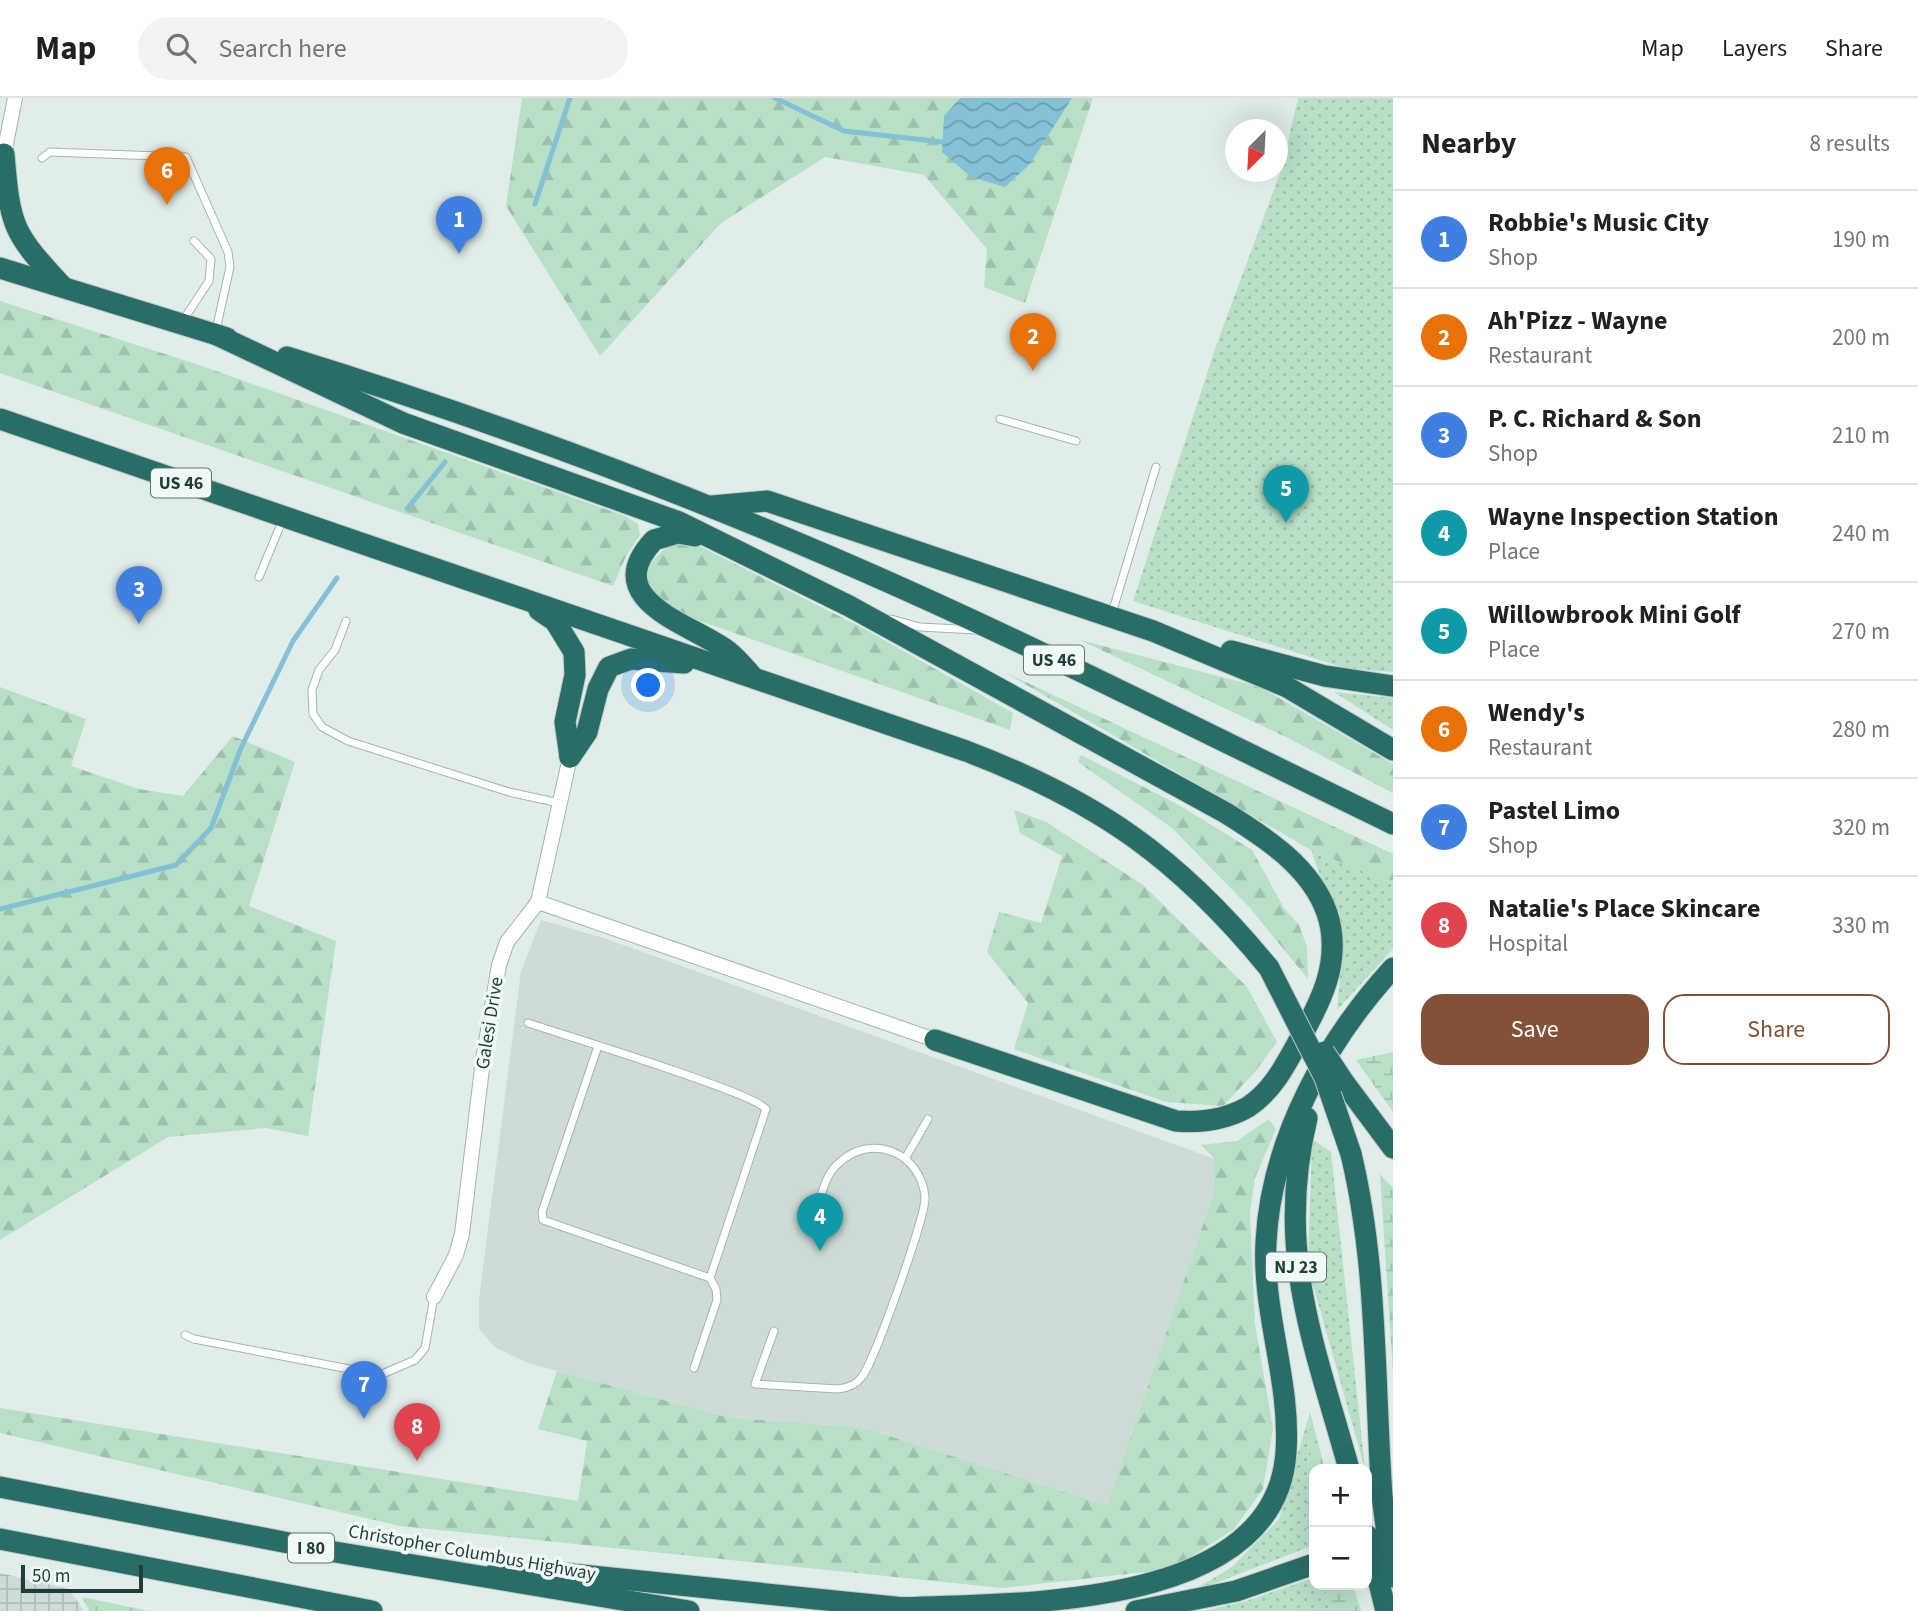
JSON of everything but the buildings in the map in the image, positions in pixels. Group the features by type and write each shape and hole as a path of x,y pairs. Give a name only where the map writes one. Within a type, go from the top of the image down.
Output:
{"highway":[{"path":"2,171 14,228 27,248 63,288"},
{"name":"US 46","path":"0,268 408,395 710,506 994,631 1393,824"},
{"path":"215,334 403,423 631,503 849,606 1250,828 1289,858 1305,875 1326,911 1332,931 1333,950 1326,987 1282,1072 1260,1098 1231,1115 1195,1123 1155,1116 935,1040"},
{"name":"US 46","path":"0,419 753,677 1039,779 1134,835 1174,867 1222,912 1269,968 1343,1081 1393,1148"},
{"path":"710,506 766,501 1153,631 1325,676 1393,686"},
{"path":"714,540 678,533 654,540 640,560 639,585 653,607 728,651 753,677"},
{"path":"510,593 555,621 574,652 575,675 565,722 570,757"},
{"path":"1153,631 1287,687 1393,750"},
{"path":"570,757 587,732 602,678 609,667 619,661 643,659 724,668"},
{"path":"1269,968 1325,1078 1351,1154 1360,1191 1370,1263 1382,1496 1393,1577"},
{"name":"NJ 23","path":"1348,1464 1301,1295 1294,1242 1297,1165 1307,1115 1325,1063 1361,1005 1393,968"},
{"path":"900,1608 1053,1602 1140,1587 1167,1579 1215,1557 1253,1529 1266,1513 1283,1475 1287,1432 1268,1298 1265,1256 1268,1213 1289,1135 1325,1063"},
{"name":"Christopher Columbus Highway","path":"0,1487 184,1524 689,1611"},
{"path":"1372,1541 1393,1532"},
{"path":"0,1539 372,1611"},
{"path":"1372,1555 1386,1611"},
{"path":"1136,1611 1236,1591 1309,1566"},
{"path":"481,1577 523,1569 929,1611"}],"street":[{"path":"2,171 15,98"},
{"name":"Galesi Drive","path":"434,1297 456,1255 462,1234 499,965 507,942 538,902 570,757"},
{"path":"538,902 935,1040"}],"lane":[{"path":"43,158 50,152 186,157 228,252 230,267 215,334"},
{"path":"181,324 212,274 211,258 194,241"},
{"path":"1000,419 1076,441"},
{"path":"1111,617 1156,467"},
{"path":"259,577 283,518"},
{"path":"849,606 920,627 994,631"},
{"path":"346,621 335,650 319,670 312,690 313,714 322,727 348,741 509,792 559,803"},
{"path":"528,1023 759,1102 766,1109 710,1278"},
{"path":"598,1046 542,1212 543,1220 710,1278 716,1289 717,1300 694,1368"},
{"path":"906,1157 928,1119"},
{"path":"774,1331 755,1384 838,1390 850,1387 863,1377 880,1337 926,1198 916,1168 906,1157 874,1147 848,1156 827,1177 821,1195"},
{"path":"185,1335 194,1339 380,1375 415,1360 425,1348 434,1297"}],"shaded area":[{"path":"541,920 604,938 1215,1159 1215,1190 1107,1507 861,1427 730,1418 528,1363 496,1348 479,1329 479,1299 521,971"},
{"path":"0,1573 69,1589 84,1611 0,1611"}],"green space":[{"path":"522,98 1093,98 1025,303 984,287 987,249 924,175 825,157 721,223 600,356 506,206"},
{"path":"1298,98 1393,98 1393,672 1345,668 1133,601 1216,346 1277,182 1288,182 1288,142"},
{"path":"0,301 202,366 625,516 638,524 640,535 626,556 613,586 0,373"},
{"path":"683,543 701,547 861,627 1013,713 1010,730 669,610 650,587 648,571 662,552"},
{"path":"1080,640 1260,687 1393,764 1393,793 1286,737"},
{"path":"1004,672 1393,854 1393,884 1311,850"},
{"path":"0,687 86,719 71,766 139,789 183,796 233,736 295,762 249,906 336,941 308,1136 266,1128 168,1137 0,1240"},
{"path":"1334,692 1393,698 1393,730"},
{"path":"1081,755 1179,805 1252,850 1284,908 1299,925 1307,947 1308,979 1250,908 1172,828 1078,762"},
{"path":"1014,810 1046,822 1143,885 1247,987 1277,1042 1254,1073 1223,1106 1166,1102 1014,1049 1028,1003 987,952 999,912 1041,923 1062,856 1020,833"},
{"path":"1311,850 1393,884 1393,949 1337,1010 1342,954 1341,932"},
{"path":"1393,1052 1393,1112 1356,1060"},
{"path":"1269,1119 1276,1129 1255,1178 1250,1213 1255,1324 1273,1429 1263,1489 1234,1529 1172,1569 1002,1588 400,1526 0,1433 0,1408 578,1501 587,1441 538,1429 557,1371 730,1418 861,1427 1107,1506 1215,1190 1215,1159 1201,1145 1237,1141"},
{"path":"1312,1139 1331,1152 1364,1464 1364,1464 1308,1267"},
{"path":"1380,1174 1393,1188 1393,1373"},
{"path":"1310,1412 1306,1531 1309,1531 1309,1547 1187,1594 1232,1567 1279,1519"},
{"path":"1310,1412 1324,1464 1309,1464 1309,1532 1306,1532"},
{"path":"1309,1580 1309,1590 1325,1590 1330,1611 1202,1611 1243,1602"},
{"path":"1325,1590 1355,1590 1361,1611 1330,1611"},
{"path":"82,1597 149,1611 89,1611"}],"water":[{"path":"960,98 1072,98 1030,164 1005,187 971,177 942,152 944,116"}],"waterway":[{"path":"535,204 570,98"},
{"path":"775,98 844,131 943,142"},
{"path":"407,509 445,462"},
{"path":"0,909 176,865 211,828 241,748 293,641 337,578"}],"place":[{"name":"Wendy's","path":"167,205"},
{"name":"Robbie's Music City","path":"459,254"},
{"name":"Ah'Pizz - Wayne","path":"1033,371"},
{"name":"Willowbrook Mini Golf","path":"1286,523"},
{"name":"P. C. Richard & Son","path":"139,624"},
{"name":"Wayne Inspection Station","path":"820,1251"},
{"name":"Pastel Limo","path":"364,1419"},
{"name":"Natalie's Place Skincare","path":"417,1461"}]}
